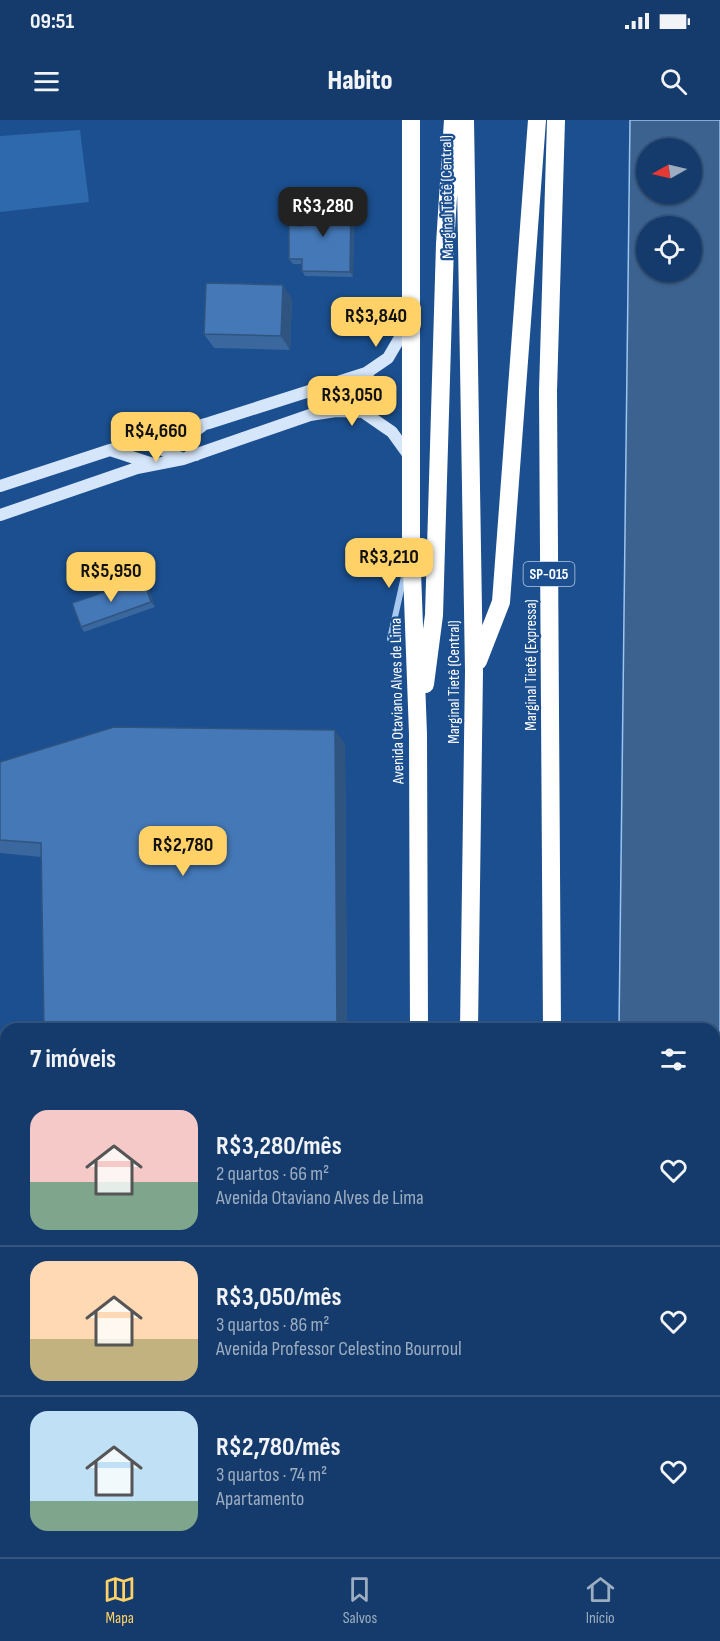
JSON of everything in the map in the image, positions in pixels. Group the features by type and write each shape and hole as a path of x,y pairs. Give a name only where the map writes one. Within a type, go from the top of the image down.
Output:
{"highway":[{"name":"Avenida Otaviano Alves de Lima","path":"411,120 410,457 418,735 419,1023"},
{"path":"418,735 434,615 445,255 453,120"},
{"name":"Marginal Tietê (Central)","path":"465,120 474,671 470,1023"},
{"path":"474,671 501,602 537,120"},
{"name":"Marginal Tietê (Expressa)","path":"552,1023 548,391 556,120"}],"main road":[{"path":"0,486 110,450 209,423 366,373 388,358 411,319"},
{"path":"363,412 374,390 366,373"},
{"path":"0,515 154,465 196,455 310,415 336,411 363,412 392,432 410,457"},
{"path":"196,455 189,449 189,443 194,431 209,423"},
{"path":"151,438 163,450 183,459"},
{"path":"110,450 154,465"}],"street":[{"path":"390,639 411,545"}],"shaded area":[{"path":"630,120 720,120 720,1023 619,1023"},
{"path":"80,130 89,202 0,212 0,136"}],"building":[{"path":"303,202 351,203 350,272 302,271 302,259 289,259 289,225 302,226"},
{"path":"206,283 283,285 281,336 204,334"},
{"path":"143,579 151,602 81,627 72,603"},
{"path":"114,727 335,730 337,1023 44,1023 41,843 0,840 0,762"}]}
